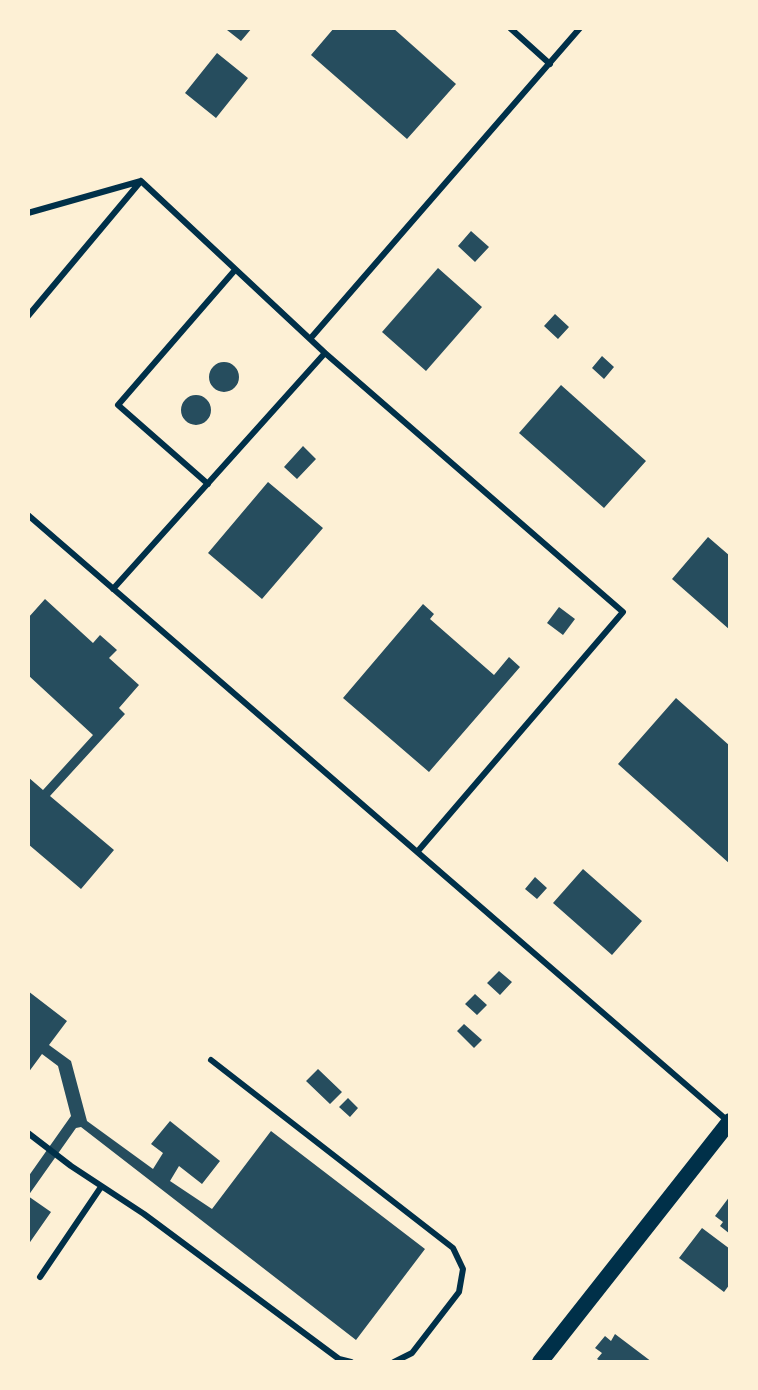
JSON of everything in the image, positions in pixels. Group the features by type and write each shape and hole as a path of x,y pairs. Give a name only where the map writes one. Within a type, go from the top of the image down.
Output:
{"main road":[{"path":"540,1362 729,1121"}],"lane":[{"path":"510,28 550,64"},
{"path":"310,339 580,28"},
{"path":"28,213 141,181"},
{"path":"141,181 325,353 623,612 418,851"},
{"path":"28,316 141,181"},
{"path":"208,484 118,405 235,270"},
{"path":"113,589 325,353"},
{"path":"28,515 729,1121"},
{"path":"211,1060 453,1248 463,1269 459,1292 412,1353 394,1362"},
{"path":"28,1133 101,1187 144,1214 339,1359 351,1362"},
{"path":"40,1277 101,1187"}],"building":[{"path":"252,28 241,41 227,30"},
{"path":"334,28 393,28 456,84 407,139 311,55"},
{"path":"217,53 248,78 216,118 185,93"},
{"path":"471,231 489,247 475,262 458,246"},
{"path":"438,268 482,307 426,371 382,332"},
{"path":"555,314 569,327 558,339 544,326"},
{"path":"602,356 614,367 604,379 592,368"},
{"path":"224,362 230,363 238,371 238,383 230,391 224,392 218,391 210,383 209,377 210,371 218,363"},
{"path":"561,385 646,461 604,508 519,433"},
{"path":"196,395 207,399 211,410 207,421 196,425 185,421 181,410 185,399"},
{"path":"303,446 316,459 297,479 284,467"},
{"path":"268,482 323,528 262,599 208,553"},
{"path":"708,537 730,556 730,630 672,579"},
{"path":"45,599 93,643 100,635 117,650 109,658 139,685 119,708 125,714 50,796 114,850 81,889 28,844 28,777 43,790 93,735 28,675 28,618"},
{"path":"423,604 434,614 430,619 494,675 509,657 520,667 429,772 343,698"},
{"path":"559,607 575,619 563,635 547,623"},
{"path":"676,698 730,746 730,864 618,764"},
{"path":"583,869 642,921 612,955 553,903"},
{"path":"535,877 547,888 537,899 525,889"},
{"path":"499,971 512,982 500,995 487,983"},
{"path":"28,991 67,1021 49,1045 71,1061 87,1121 153,1169 163,1153 151,1144 170,1121 220,1161 202,1184 179,1166 170,1181 212,1209 271,1131 425,1249 356,1340 81,1127 76,1128 28,1196 28,1177 71,1116 58,1066 42,1054 28,1073"},
{"path":"475,994 487,1005 477,1015 465,1004"},
{"path":"464,1024 482,1040 474,1048 457,1031"},
{"path":"318,1069 342,1092 330,1104 306,1081"},
{"path":"348,1098 358,1108 350,1117 339,1107"},
{"path":"28,1196 51,1212 28,1245"},
{"path":"730,1196 730,1234 720,1226 723,1222 715,1216"},
{"path":"702,1228 730,1249 730,1284 724,1292 679,1258"},
{"path":"615,1334 652,1362 602,1362 597,1359 602,1353 595,1348 605,1336 611,1341"}]}
